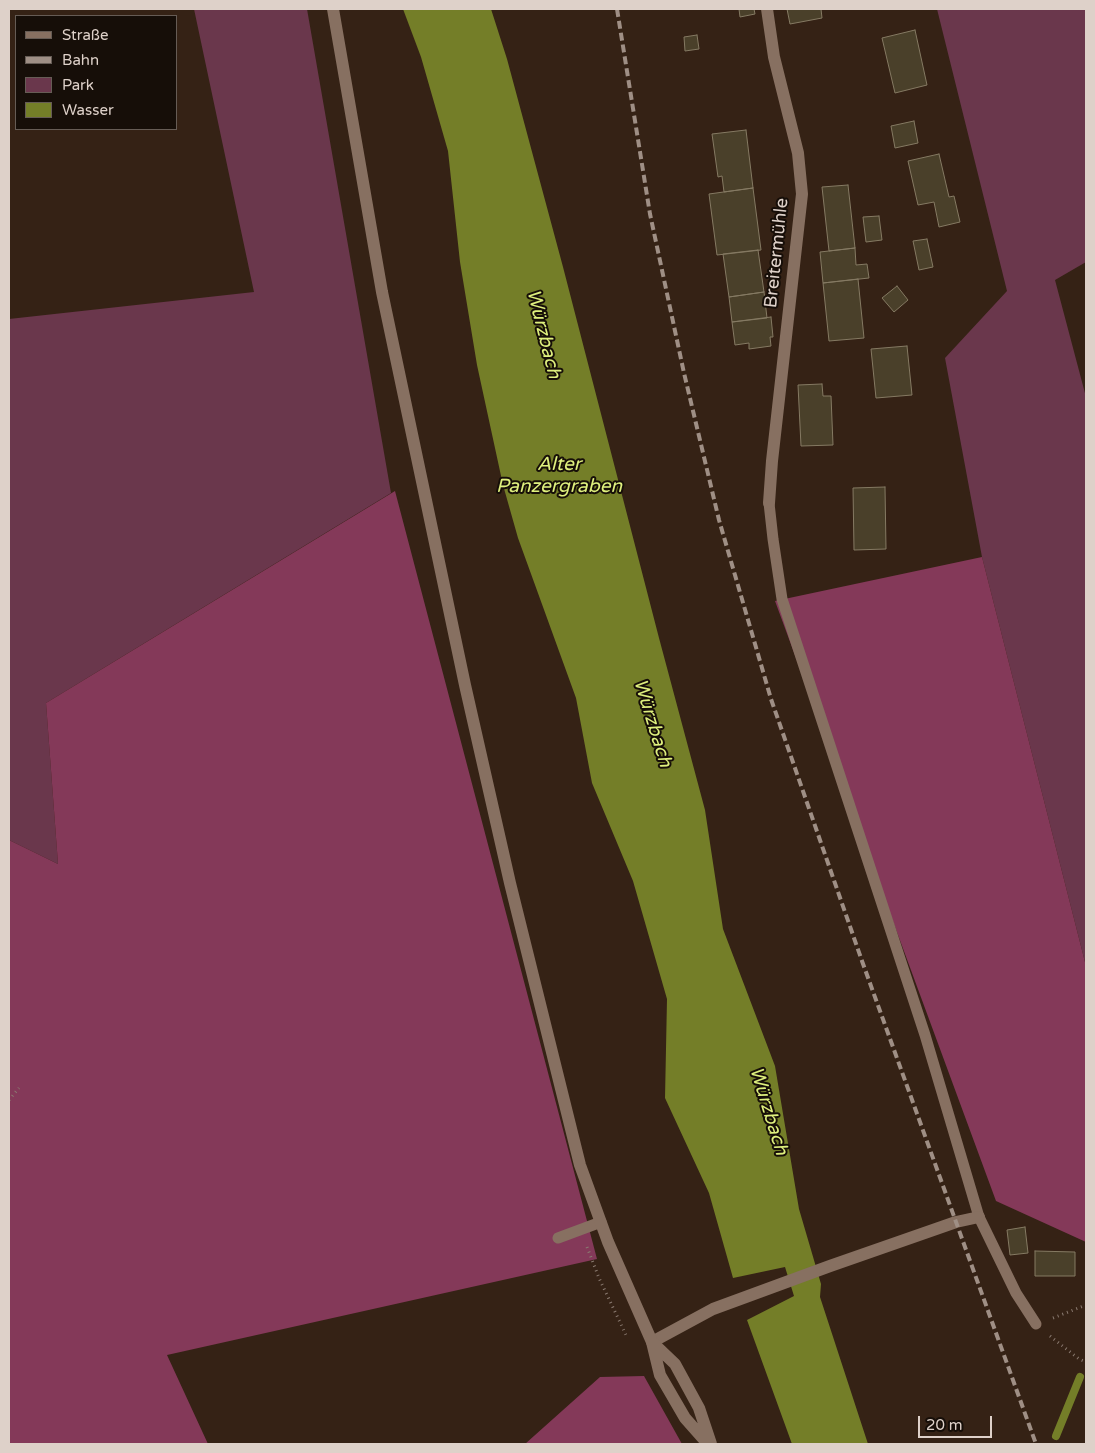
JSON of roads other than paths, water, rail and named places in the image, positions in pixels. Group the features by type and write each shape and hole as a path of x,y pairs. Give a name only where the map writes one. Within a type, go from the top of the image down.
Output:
{"main road":[{"path":"333,9 382,292 465,685 554,1065 580,1165 628,1292 652,1342 660,1375 685,1418 709,1444"},
{"name":"Breitermühle","path":"767,9 774,57 798,153 802,194 772,460 769,503"},
{"path":"652,1342 713,1309 956,1222 979,1217"},
{"path":"652,1342 675,1364 699,1408 709,1444"}],"lane":[{"path":"769,503 782,599 925,1036 979,1217 1016,1293 1036,1324"},
{"path":"558,1238 601,1222"}],"water":[{"name":"Alter Panzergraben","path":"403,9 491,9 507,59 563,267 705,810 723,929 775,1066 799,1209 821,1284 820,1297 868,1444 792,1444 747,1320 794,1296 785,1267 733,1278 709,1193 665,1098 667,999 633,881 592,783 576,698 518,538 503,485 477,365 460,262 448,151 421,57"}],"waterway":[{"path":"1056,1436 1080,1377"}],"railway":[{"path":"617,9 650,214 684,373 719,520 771,699 862,961 1036,1444"}],"water label":[{"name":"Würzbach","path":"543,334"},
{"name":"Würzbach","path":"652,723"},
{"name":"Würzbach","path":"768,1111"}]}
